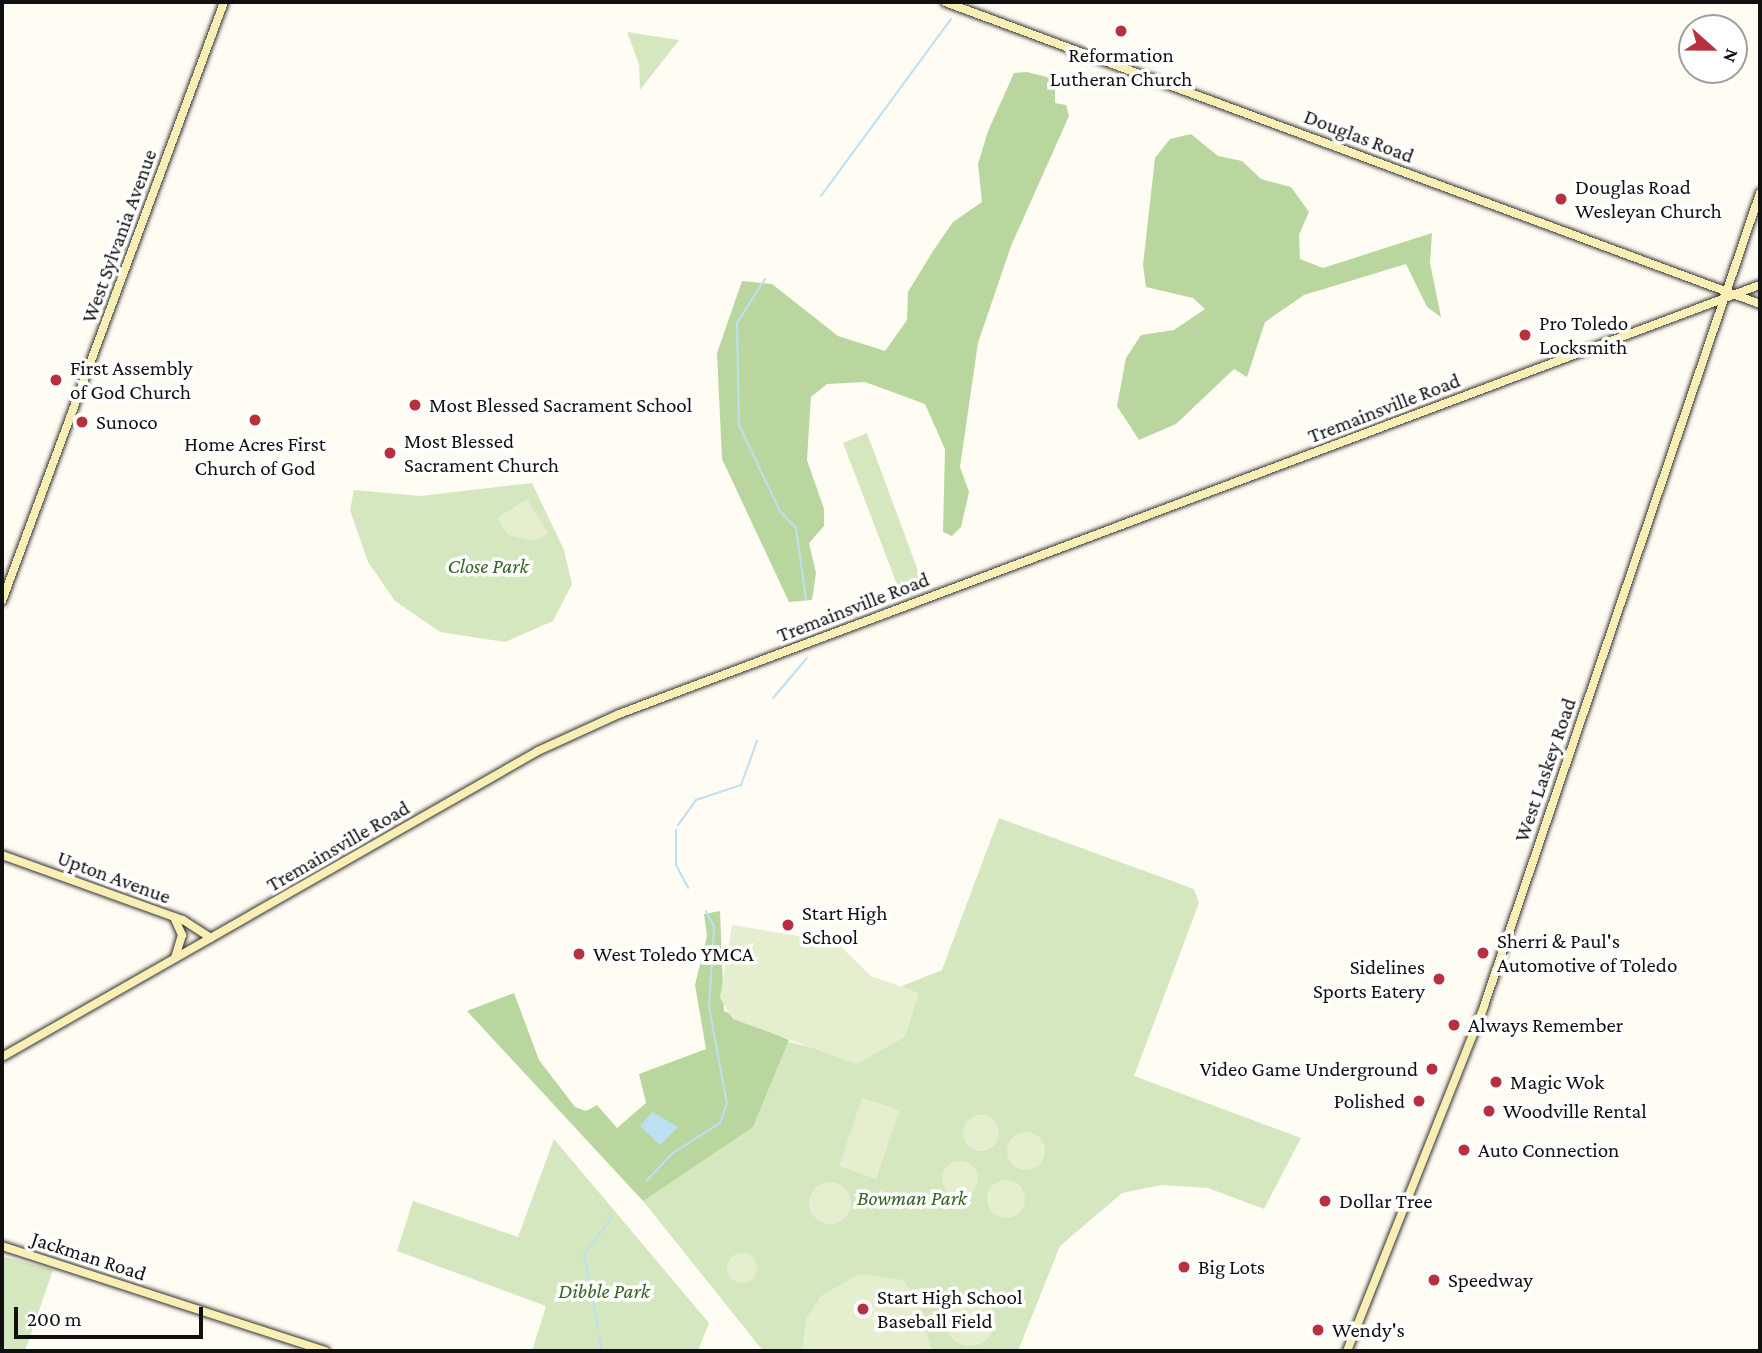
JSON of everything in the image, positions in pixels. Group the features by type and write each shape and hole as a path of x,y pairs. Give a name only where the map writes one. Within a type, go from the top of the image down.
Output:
{"street":[{"name":"West Sylvania Avenue","path":"2,601 224,2"},
{"name":"Douglas Road","path":"944,2 1724,295"},
{"name":"West Laskey Road","path":"1347,1351 1484,1006 1760,193"},
{"name":"Tremainsville Road","path":"2,1057 536,752 619,714 1724,295 1735,296 1760,285"},
{"path":"1735,296 1760,304"},
{"name":"Upton Avenue","path":"2,855 174,917 211,938"},
{"path":"174,917 182,935 176,958"},
{"name":"Jackman Road","path":"2,1246 325,1351"}],"green space":[{"path":"627,32 679,40 640,90 639,64"},
{"path":"1027,72 1055,79 1055,103 1066,105 1069,116 1011,246 978,343 960,467 969,492 961,527 952,536 943,532 945,449 925,404 865,382 827,384 811,397 810,411 807,460 824,509 824,526 809,543 816,573 812,600 789,602 722,459 717,353 742,281 772,284 838,336 885,351 907,320 908,292 933,251 953,222 982,202 978,164 988,131 1014,73"},
{"path":"1191,134 1218,156 1242,161 1261,179 1291,187 1309,212 1299,235 1300,259 1323,268 1432,233 1430,263 1441,317 1427,307 1406,264 1304,295 1265,322 1247,377 1234,369 1176,424 1139,440 1117,406 1126,358 1141,335 1174,330 1205,309 1193,298 1146,287 1143,265 1155,158 1170,139"},
{"path":"867,433 924,587 903,600 843,443"},
{"name":"Close Park","path":"532,483 564,550 572,584 553,621 505,642 440,632 395,601 368,562 350,510 354,490 420,496"},
{"path":"527,499 548,534 533,541 508,535 497,518"},
{"name":"Bowman Park","path":"999,818 1194,889 1199,903 1134,1076 1301,1138 1264,1209 1208,1188 1161,1185 1122,1193 1060,1246 1018,1351 763,1351 643,1201 649,1191 753,1127 788,1042 853,1056 881,1047 902,986 942,970"},
{"path":"720,911 724,1011 789,1040 753,1127 643,1201 467,1011 514,993 539,1060 575,1107 586,1111 597,1105 617,1128 646,1103 639,1074 706,1049 695,985 707,936 704,914"},
{"path":"732,925 836,942 871,976 919,993 905,1037 856,1064 733,1019 720,998"},
{"path":"862,1098 900,1110 876,1179 839,1166"},
{"path":"981,1115 994,1120 999,1133 994,1146 981,1151 968,1146 963,1133 968,1120"},
{"path":"1026,1132 1039,1138 1045,1151 1039,1164 1026,1170 1013,1164 1007,1151 1013,1138"},
{"name":"Dibble Park","path":"554,1139 709,1323 698,1351 532,1351 546,1306 397,1251 413,1201 518,1237"},
{"path":"960,1161 973,1166 978,1179 973,1192 960,1197 947,1192 942,1179 947,1166"},
{"path":"1006,1180 1020,1185 1025,1199 1020,1213 1006,1218 992,1213 987,1199 992,1185"},
{"path":"830,1182 845,1188 851,1203 845,1218 830,1224 815,1218 809,1203 815,1188"},
{"path":"742,1253 748,1254 756,1262 756,1274 748,1282 742,1283 736,1282 728,1274 727,1268 728,1262 736,1254"},
{"path":"2,1256 53,1270 25,1351 2,1351"},
{"name":"Start High School Baseball Field","path":"859,1274 903,1280 916,1298 932,1351 802,1351 806,1319 821,1296"},
{"path":"970,1296 987,1304 995,1321 987,1338 970,1346 953,1338 945,1321 953,1304"}],"water":[{"path":"652,1112 678,1127 660,1145 640,1126"}],"waterway":[{"path":"821,196 951,19"},
{"path":"765,279 737,323 739,425 780,511 796,528 806,599"},
{"path":"773,698 807,658"},
{"path":"678,825 696,800 741,785 757,741"},
{"path":"676,830 676,865 688,888"},
{"path":"646,1181 673,1153 720,1123 727,1104 709,1007 714,927 706,911"},
{"path":"598,1328 584,1255 613,1215"},
{"path":"599,1336 602,1351"}],"place":[{"name":"Reformation Lutheran Church","path":"1121,31"},
{"name":"Douglas Road Wesleyan Church","path":"1561,199"},
{"name":"Pro Toledo Locksmith","path":"1525,335"},
{"name":"First Assembly of God Church","path":"56,380"},
{"name":"Most Blessed Sacrament School","path":"415,405"},
{"name":"Home Acres First Church of God","path":"255,420"},
{"name":"Sunoco","path":"82,422"},
{"name":"Most Blessed Sacrament Church","path":"390,453"},
{"name":"Start High School","path":"788,925"},
{"name":"Sherri & Paul's Automotive of Toledo","path":"1483,953"},
{"name":"West Toledo YMCA","path":"579,954"},
{"name":"Sidelines Sports Eatery","path":"1439,979"},
{"name":"Always Remember","path":"1454,1025"},
{"name":"Video Game Underground","path":"1432,1069"},
{"name":"Magic Wok","path":"1496,1082"},
{"name":"Polished","path":"1419,1101"},
{"name":"Woodville Rental","path":"1489,1111"},
{"name":"Auto Connection","path":"1464,1150"},
{"name":"Dollar Tree","path":"1325,1201"},
{"name":"Big Lots","path":"1184,1267"},
{"name":"Speedway","path":"1434,1280"},
{"name":"Start High School Baseball Field","path":"863,1309"},
{"name":"Wendy's","path":"1318,1330"}]}
